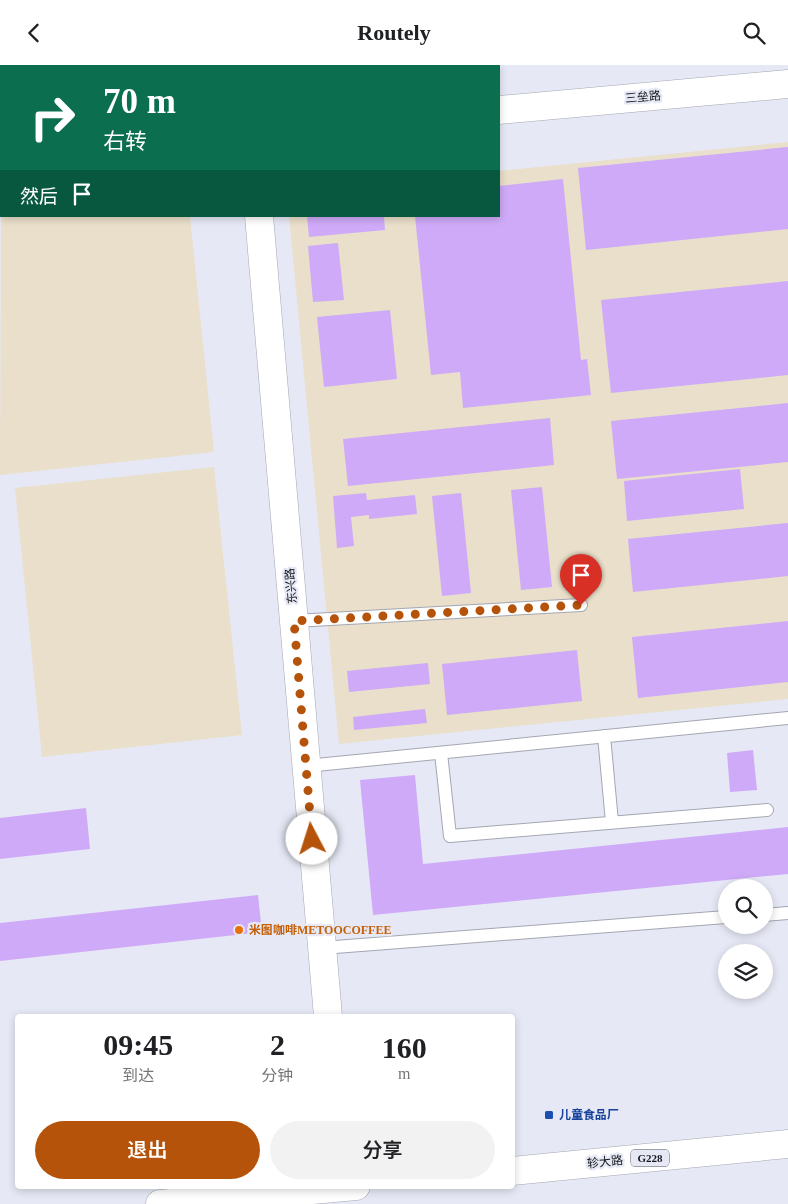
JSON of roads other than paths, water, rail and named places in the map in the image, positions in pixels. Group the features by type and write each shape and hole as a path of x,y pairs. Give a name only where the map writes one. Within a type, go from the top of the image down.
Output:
{"main road":[{"name":"三垒路","path":"500,110 788,84"},
{"name":"东兴路","path":"259,217 328,1014"},
{"name":"轸大路","path":"515,1171 788,1144"},
{"path":"160,1204 325,1189"}],"lane":[{"path":"294,621 581,605"},
{"path":"306,766 788,718"},
{"path":"604,736 612,823"},
{"path":"441,753 450,836 767,810"},
{"path":"773,914 788,913"},
{"path":"322,948 718,918"}],"place":[{"name":"米图咖啡METOOCOFFEE","path":"239,930"},
{"name":"儿童食品厂","path":"549,1115"}]}
